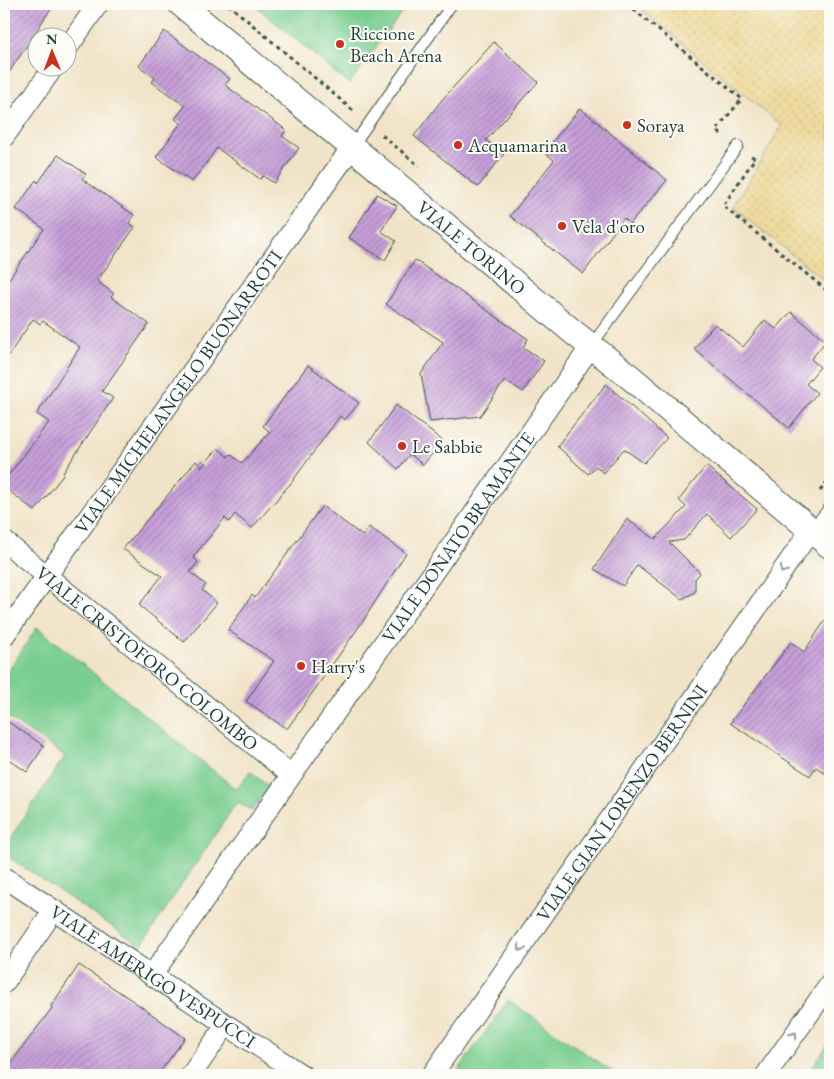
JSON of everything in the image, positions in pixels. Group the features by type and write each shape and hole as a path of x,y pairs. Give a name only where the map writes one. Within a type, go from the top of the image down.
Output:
{"street":[{"path":"78,33 98,4"},
{"name":"VIALE TORINO","path":"181,4 629,376 830,546"},
{"path":"4,137 46,78"},
{"name":"VIALE MICHELANGELO BUONARROTI","path":"4,636 352,147"},
{"name":"VIALE DONATO BRAMANTE","path":"152,976 591,346"},
{"name":"VIALE GIAN LORENZO BERNINI","path":"432,1075 811,530"},
{"name":"VIALE CRISTOFORO COLOMBO","path":"4,541 291,775"},
{"name":"VIALE AMERIGO VESPUCCI","path":"4,877 302,1075"},
{"path":"4,983 54,910"},
{"path":"766,1075 830,984"},
{"path":"191,1075 226,1025"}],"lane":[{"path":"352,147 452,4"},
{"path":"591,346 738,146"},
{"path":"811,530 830,506"}],"path":[{"path":"228,4 368,124"}],"sand":[{"path":"635,4 830,4 830,285 733,207 782,126"}],"green space":[{"name":"Riccione Beach Arena","path":"253,4 408,4 349,84"},
{"path":"37,627 237,790 250,771 269,787 252,811 237,802 141,946 4,854 4,847 65,756 4,715 4,678"},
{"path":"508,1000 617,1075 455,1075"},
{"path":"830,1041 830,1075 807,1075"}],"building":[{"path":"4,4 54,4 38,28 28,28 28,44 4,80"},
{"path":"164,31 230,79 225,85 286,130 282,136 299,148 274,183 263,176 260,179 217,148 192,182 156,157 181,123 175,119 185,106 152,82 155,78 139,66"},
{"path":"494,42 538,82 486,140 504,154 478,187 414,136 441,101"},
{"path":"580,108 667,180 630,224 624,218 583,274 510,216 554,160 544,152"},
{"path":"58,155 86,174 82,179 134,215 129,223 135,227 97,281 114,294 111,297 149,324 102,391 113,398 64,474 35,511 4,487 4,481 49,422 37,414 80,347 43,321 40,324 33,319 4,362 4,286 44,229 16,209 36,180 38,183"},
{"path":"377,194 397,206 381,231 396,241 385,260 349,238"},
{"path":"415,260 528,339 523,347 544,361 523,392 505,380 480,416 430,422 421,374 443,342 386,304"},
{"path":"791,312 826,341 811,359 820,367 806,384 817,393 789,428 694,349 715,324 743,347 765,320 776,329"},
{"path":"308,365 359,403 345,420 340,416 291,483 252,528 235,514 229,522 225,518 193,557 198,562 190,572 206,585 202,590 217,603 184,642 139,605 162,576 123,549 196,461 202,467 218,448 228,457 230,454 242,463 270,432 263,426"},
{"path":"606,384 667,438 644,463 624,449 603,473 596,466 588,474 557,446"},
{"path":"396,405 443,441 423,465 410,454 398,469 369,442"},
{"path":"706,466 757,509 731,537 707,514 684,540 669,542 700,573 695,579 695,592 682,599 637,565 623,586 594,569 627,519 655,539 686,507 679,500"},
{"path":"322,506 363,536 369,527 406,553 363,621 287,729 246,701 274,661 228,630 252,595 255,598"},
{"path":"830,613 830,777 816,767 810,776 730,723 791,642 804,652"},
{"path":"4,719 44,746 27,772 4,756"},
{"path":"79,965 185,1038 158,1075 4,1075 4,1072 52,1008 51,1006"}],"place":[{"name":"Riccione Beach Arena","path":"340,44"},
{"name":"Soraya","path":"627,125"},
{"name":"Acquamarina","path":"458,145"},
{"name":"Vela d'oro","path":"562,226"},
{"name":"Le Sabbie","path":"402,446"},
{"name":"Harry's","path":"301,666"}]}
